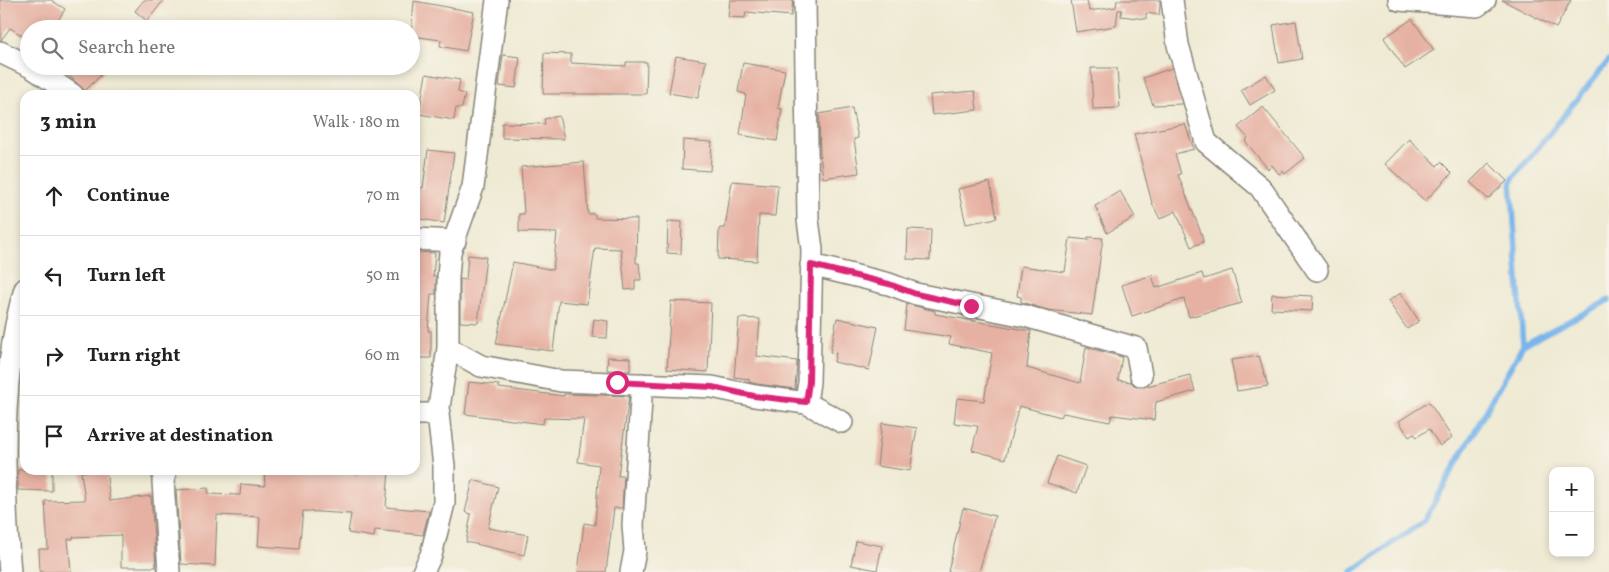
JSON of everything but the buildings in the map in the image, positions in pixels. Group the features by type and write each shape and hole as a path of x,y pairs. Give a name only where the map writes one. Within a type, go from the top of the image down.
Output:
{"street":[{"path":"423,572 431,555 444,503 444,466 438,414 448,348 450,252 473,187 478,162 483,99 491,60 498,0"},
{"path":"806,0 808,220 812,249 809,382 806,402"},
{"path":"1172,0 1178,45 1206,142 1260,187 1316,270"},
{"path":"1399,0 1477,6 1485,0"},
{"path":"0,52 20,62"},
{"path":"42,75 65,90"},
{"path":"420,239 454,241"},
{"path":"811,265 889,284 916,294 1025,316 1136,348 1141,375"},
{"path":"10,572 4,493 2,382 12,333 20,306"},
{"path":"448,348 481,366 538,378 561,381 712,387 754,396 806,402 842,422"},
{"path":"631,572 636,551 633,525 642,384"},
{"path":"420,414 438,414"},
{"path":"164,475 163,480 169,572"}],"waterway":[{"path":"1523,345 1511,181 1609,60"},
{"path":"1351,572 1424,521 1523,345 1609,300"}],"route":[{"path":"617,382 712,387 754,396 806,402 809,382 811,265 889,284 916,294 971,306"}]}
